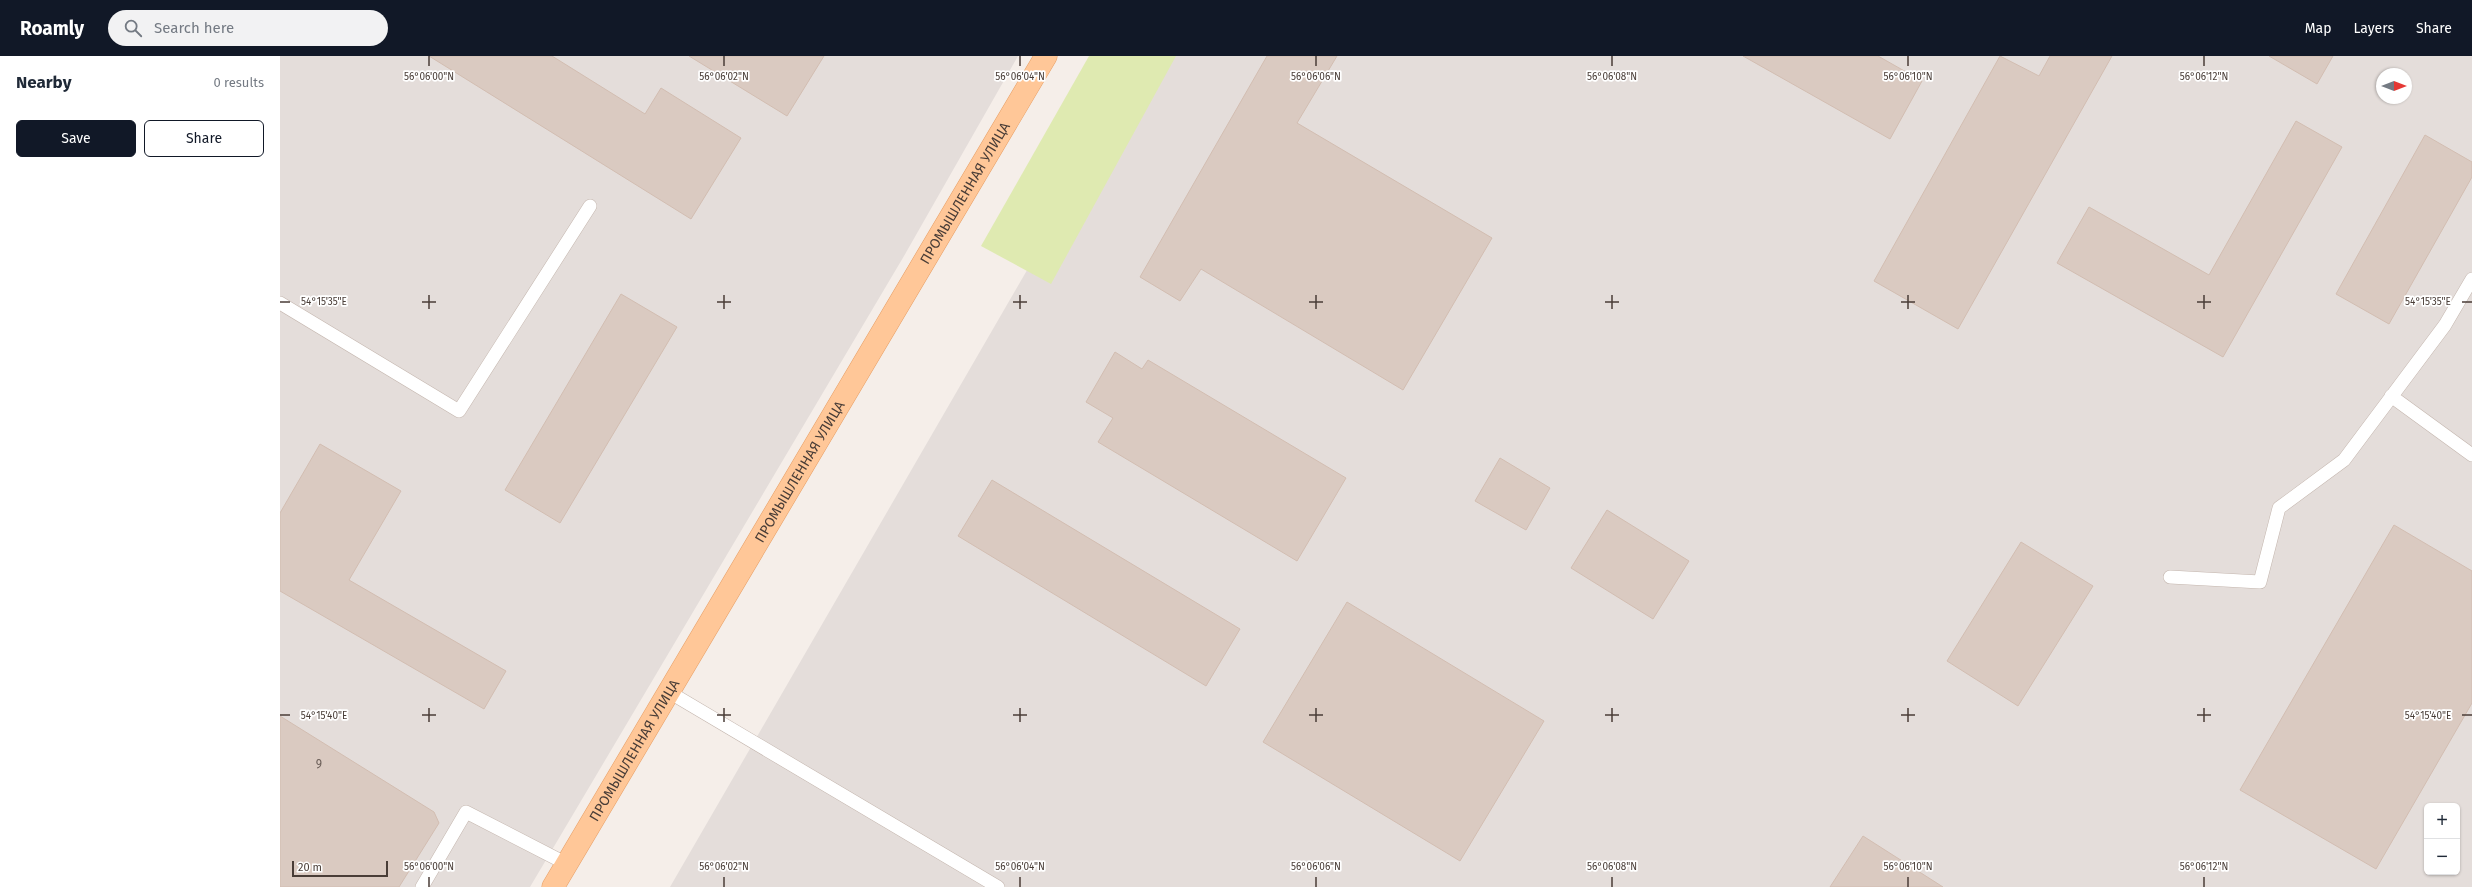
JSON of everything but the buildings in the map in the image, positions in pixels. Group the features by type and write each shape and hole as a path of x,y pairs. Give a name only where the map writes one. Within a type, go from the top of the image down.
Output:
{"main road":[{"name":"ПРОМЫШЛЕННАЯ УЛИЦА","path":"553,887 1046,56"}],"lane":[{"path":"280,303 459,411 590,206"},
{"path":"2170,577 2260,582 2279,508 2344,460 2445,325 2472,279"},
{"path":"2392,396 2472,455"},
{"path":"669,692 998,887"},
{"path":"422,887 466,812 566,864"}],"shaded area":[{"path":"280,56 1018,56 904,256 530,887 280,887"},
{"path":"1151,56 2472,56 2472,887 670,887"}],"green space":[{"path":"1089,56 1176,56 1051,284 981,246"}]}
